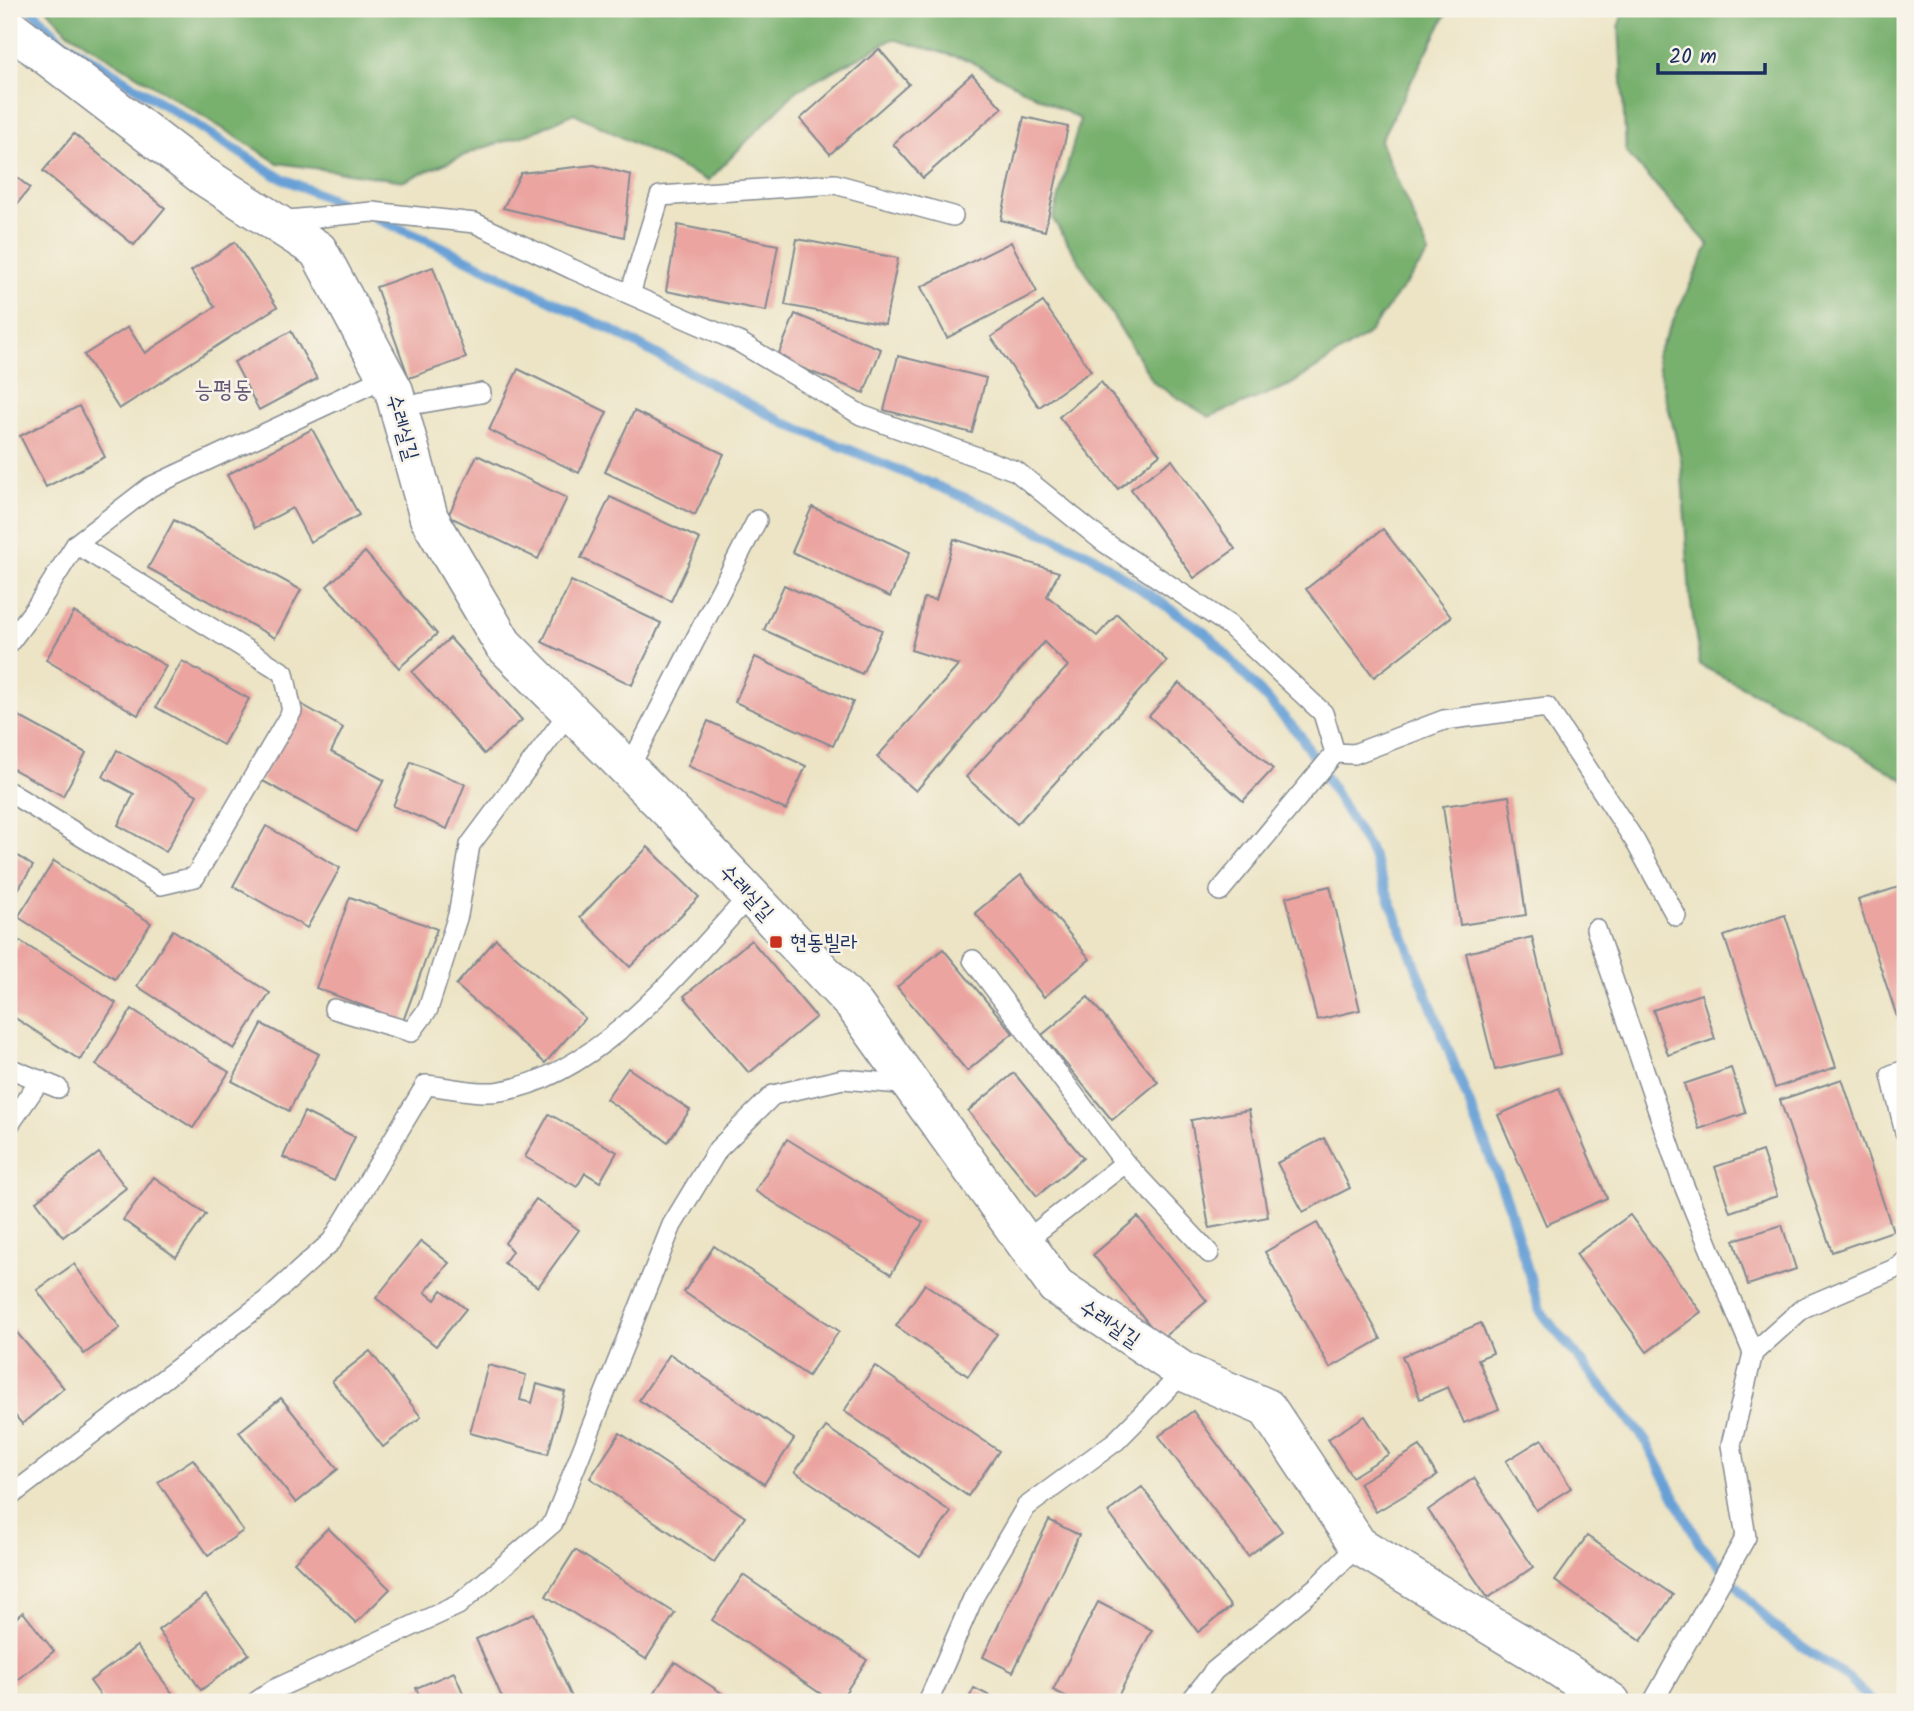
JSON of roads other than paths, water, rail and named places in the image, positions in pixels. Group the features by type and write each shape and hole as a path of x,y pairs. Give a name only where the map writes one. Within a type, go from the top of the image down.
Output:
{"street":[{"name":"수레실길","path":"9,27 202,175 318,250 393,392 429,518 503,644 750,895 855,1006 1056,1286 1184,1372 1267,1409 1357,1545 1546,1659 1611,1702"}],"lane":[{"path":"630,294 660,195 835,184 953,216"},
{"path":"273,221 372,212 475,223 739,342 861,415 1016,471 1104,542 1229,625 1323,713 1334,754"},
{"path":"9,643 37,606 76,544 150,487 393,392 481,393"},
{"path":"628,770 757,520"},
{"path":"9,792 161,886 195,877 292,711 284,673 76,544"},
{"path":"1334,754 1354,754 1444,720 1547,707 1635,841 1676,916"},
{"path":"334,1009 411,1032 428,1009 451,939 458,915 470,845 570,711"},
{"path":"1220,891 1334,754"},
{"path":"9,1497 267,1300 332,1241 426,1085 500,1092 560,1072 644,1010 750,895"},
{"path":"1596,929 1682,1181 1753,1353"},
{"path":"973,960 1125,1163 1209,1253"},
{"path":"9,1068 58,1088"},
{"path":"1905,1070 1891,1075 1905,1132"},
{"path":"256,1702 273,1690 458,1605 553,1523 672,1225 718,1149 773,1095 843,1079 911,1085"},
{"path":"9,1125 40,1080"},
{"path":"1024,1242 1125,1163"},
{"path":"1653,1702 1746,1537 1731,1445 1753,1353 1803,1308 1899,1268 1905,1261"},
{"path":"928,1702 974,1596 1026,1507 1116,1441 1184,1372"},
{"path":"1190,1702 1214,1671 1319,1585 1357,1545"}],"waterway":[{"path":"31,9 61,40 277,176 355,210"},
{"path":"377,219 436,244 609,329 785,423 978,503 1091,555 1206,633 1300,735 1372,854 1507,1200 1540,1311 1644,1438 1699,1543 1774,1627 1848,1678 1872,1702"}],"place":[{"name":"현동빌라","path":"776,942"}],"district":[{"name":"능평동","path":"223,389"}]}
